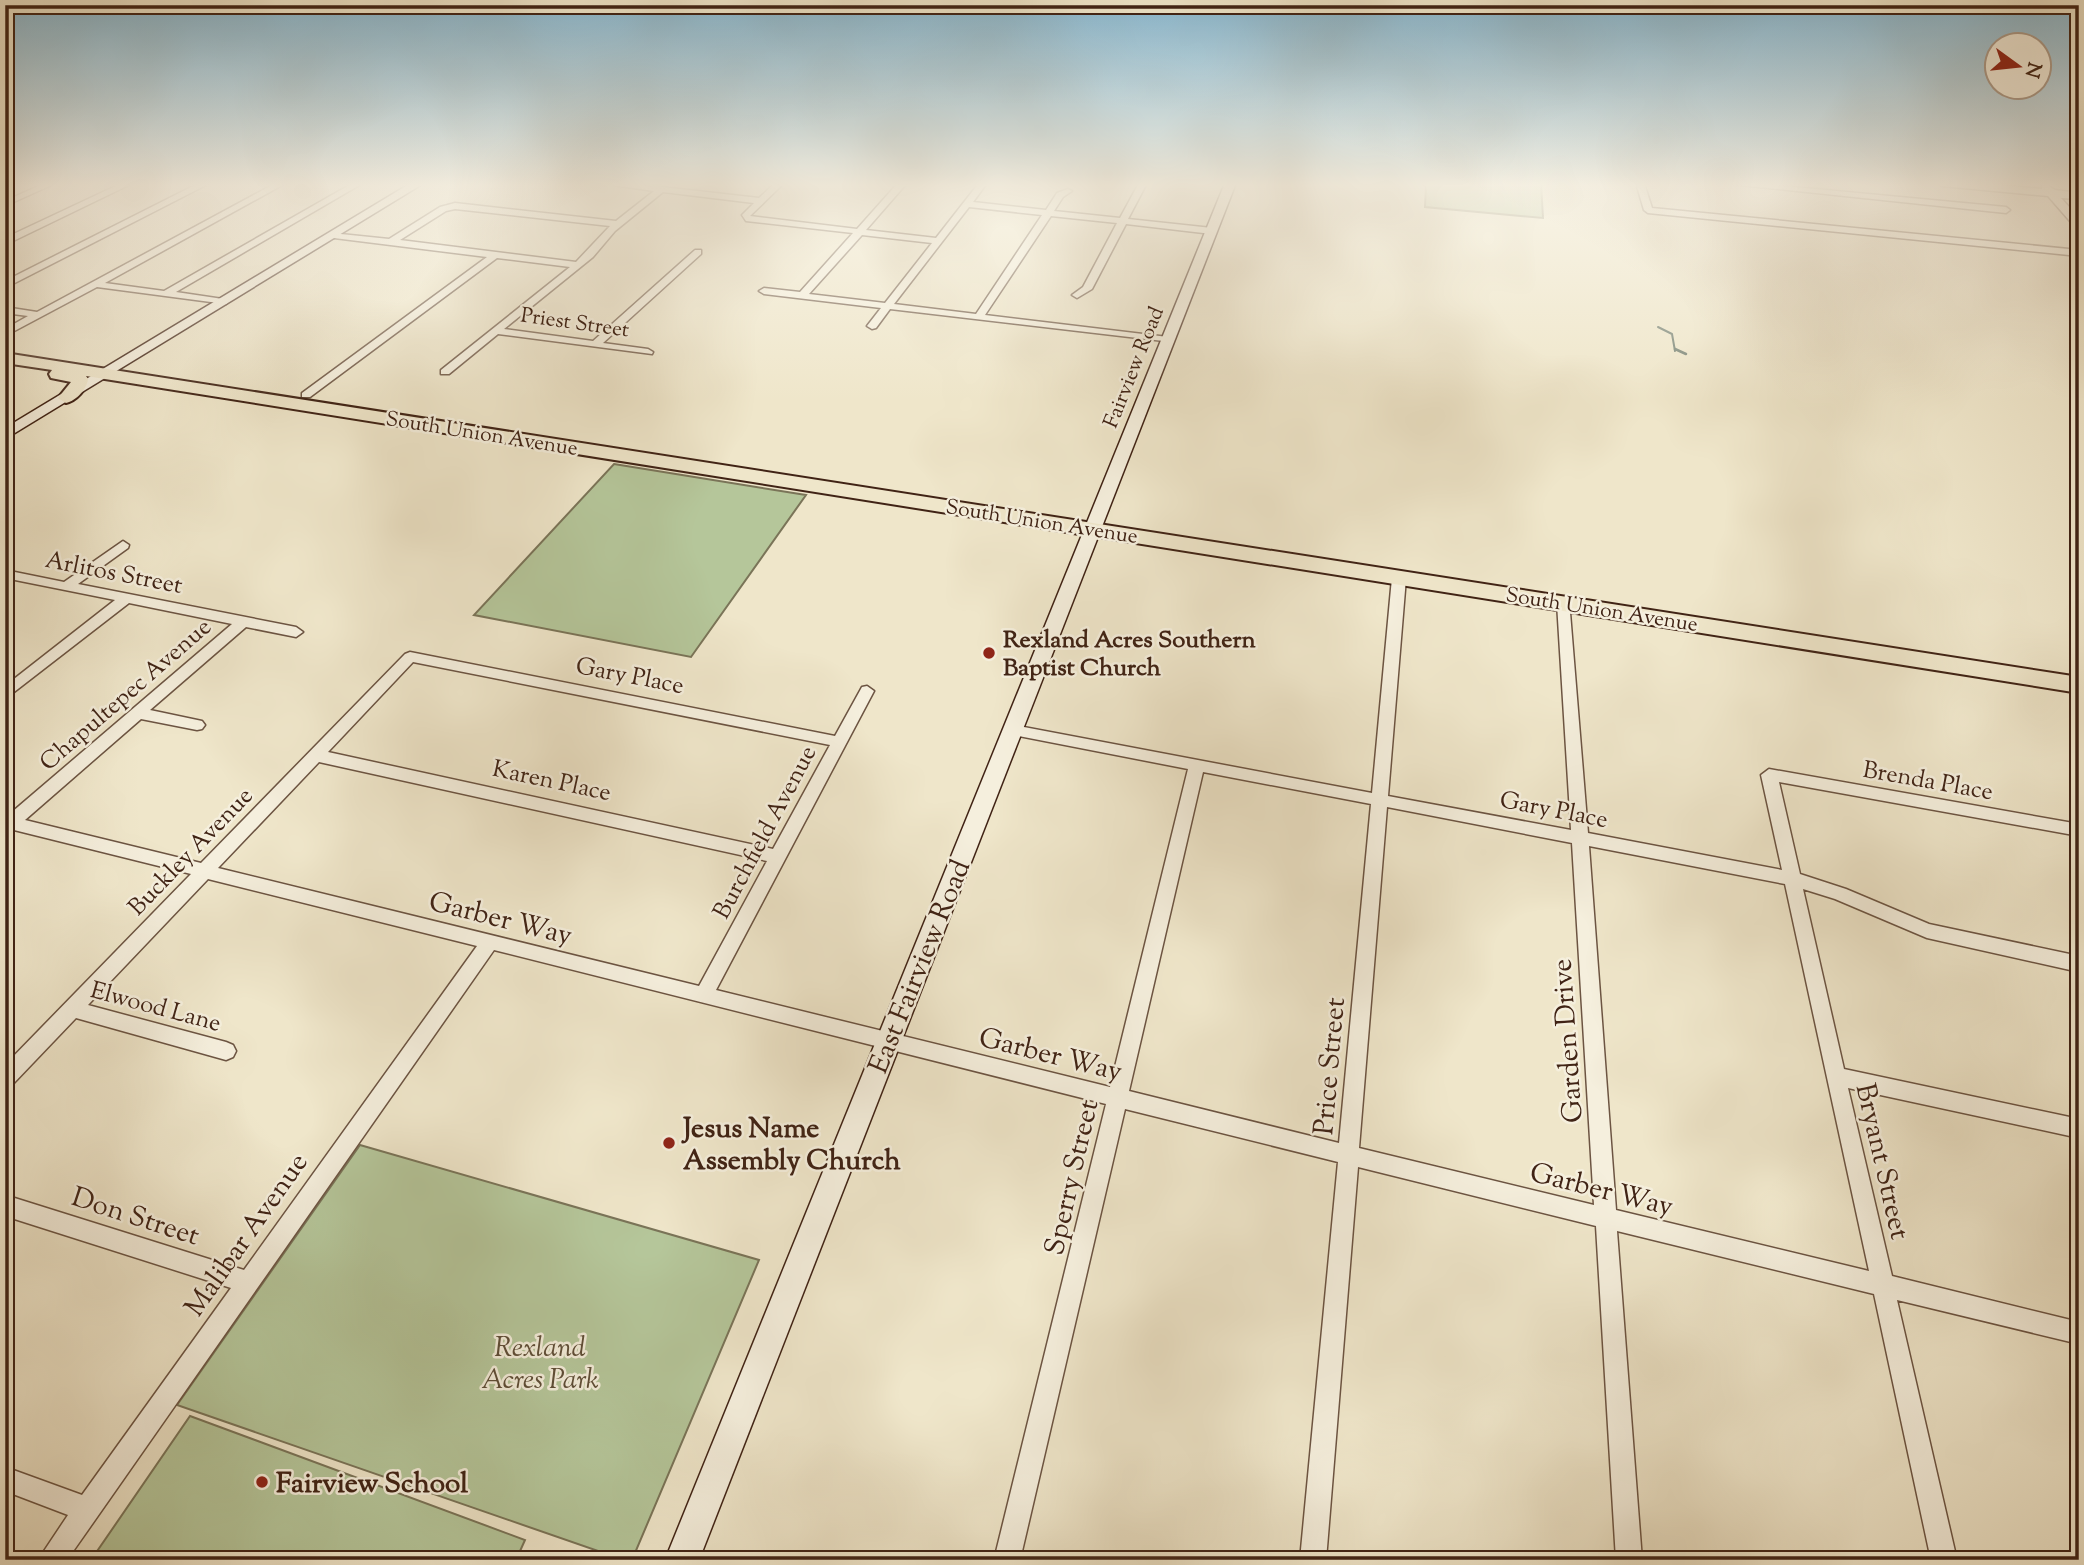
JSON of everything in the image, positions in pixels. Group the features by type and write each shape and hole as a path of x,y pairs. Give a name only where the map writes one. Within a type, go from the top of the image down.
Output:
{"main road":[{"name":"South Union Avenue","path":"7,356 36,352 113,369 490,434 503,431 587,444 672,452 1096,524 1255,555 1698,612 2079,672"},
{"name":"South Union Avenue","path":"7,356 199,377 587,444 1393,571 1564,603 2079,685"},
{"path":"7,356 80,379 79,385 66,398"},
{"path":"1564,603 1585,600 1667,613 1698,612"},
{"path":"1968,667 2001,666 2079,678"}],"street":[{"path":"5,285 62,256"},
{"path":"5,333 147,256"},
{"path":"166,294 232,256"},
{"path":"5,435 299,256"},
{"path":"306,395 494,256"},
{"path":"504,256 578,265"},
{"path":"445,372 587,256"},
{"path":"595,345 694,256"},
{"path":"802,296 838,256"},
{"path":"872,326 926,256"},
{"path":"979,317 1020,256"},
{"path":"1077,295 1087,289 1105,256"},
{"name":"Fairview Road","path":"1096,524 1202,256"},
{"path":"95,284 223,302"},
{"path":"764,291 1168,340"},
{"path":"5,310 38,315"},
{"name":"Priest Street","path":"496,331 648,352"},
{"name":"East Fairview Road","path":"682,1560 1096,524"},
{"path":"67,586 123,545"},
{"name":"Price Street","path":"1313,1560 1380,801 1393,571"},
{"path":"5,586 12,575"},
{"name":"Arlitos Street","path":"12,575 296,632"},
{"path":"5,694 127,598"},
{"name":"Garden Drive","path":"1564,603 1629,1560"},
{"name":"Chapultepec Avenue","path":"8,826 244,621"},
{"name":"Gary Place","path":"410,657 840,742"},
{"name":"Buckley Avenue","path":"5,1079 410,657"},
{"name":"Burchfield Avenue","path":"703,996 867,691"},
{"path":"138,713 197,725"},
{"name":"Gary Place","path":"1013,730 1793,879 1840,894 1927,931 2079,964"},
{"name":"Karen Place","path":"316,755 778,857"},
{"name":"Sperry Street","path":"1007,1560 1197,766"},
{"name":"Brenda Place","path":"1769,775 2079,830"},
{"name":"Bryant Street","path":"1769,775 1944,1560"},
{"name":"Garber Way","path":"8,826 2079,1333"},
{"name":"Malibar Avenue","path":"51,1560 489,943"},
{"name":"Elwood Lane","path":"73,1009 226,1051"},
{"path":"1836,1076 2079,1129"},
{"name":"Don Street","path":"5,1205 248,1282"},
{"path":"5,1479 87,1509"}],"green space":[{"path":"614,464 806,495 691,657 474,615"},
{"name":"Rexland Acres Park","path":"360,1145 759,1260 632,1560 624,1560 177,1405"},
{"name":"Fairview School","path":"190,1416 525,1540 516,1560 91,1560"}],"waterway":[{"path":"1658,327 1672,334 1675,351"},
{"path":"1675,349 1686,354"}],"place":[{"name":"Rexland Acres Southern Baptist Church","path":"989,653"},
{"name":"Jesus Name Assembly Church","path":"669,1143"},
{"name":"Fairview School","path":"262,1482"}]}
